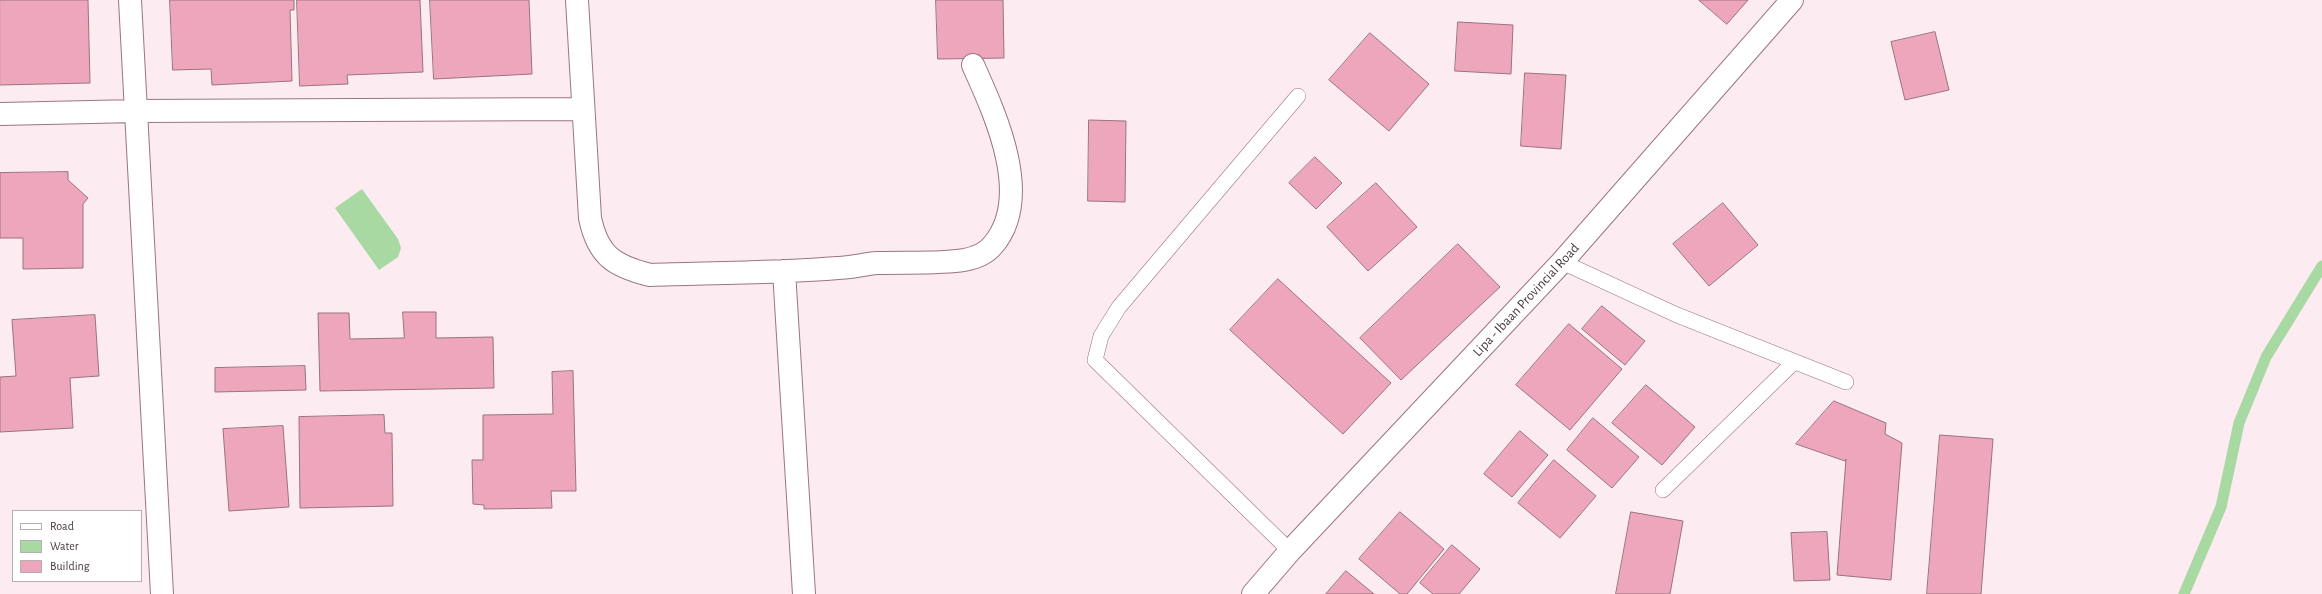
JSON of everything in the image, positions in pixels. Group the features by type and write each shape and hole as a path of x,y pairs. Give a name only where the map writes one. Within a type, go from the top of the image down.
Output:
{"street":[{"path":"130,0 162,594"},
{"path":"577,0 582,109 590,218 594,235 603,251 613,262 630,270 650,275 839,268 882,263 963,260 980,255 993,246 1008,214 1010,200 1007,155 992,108 973,65"},
{"name":"Lipa - Ibaan Provincial Road","path":"1253,594 1290,551 1562,262 1792,0"},
{"path":"0,114 136,110 582,109"},
{"path":"784,271 804,594"}],"lane":[{"path":"1290,551 1095,360 1100,336 1119,307 1298,96"},
{"path":"1562,262 1677,315 1846,382"},
{"path":"1663,490 1794,362"}],"water":[{"path":"362,189 398,239 401,248 398,257 379,270 335,208"}],"building":[{"path":"0,0 88,0 90,83 0,85"},
{"path":"170,0 294,0 294,10 290,10 292,81 212,85 211,69 173,70"},
{"path":"297,0 420,0 423,72 347,75 348,84 300,86"},
{"path":"430,0 529,0 532,74 434,79"},
{"path":"936,0 1003,0 1004,58 938,59"},
{"path":"1699,0 1748,0 1727,24"},
{"path":"1458,22 1513,25 1511,74 1455,71"},
{"path":"1935,32 1949,90 1905,100 1891,42"},
{"path":"1370,33 1429,84 1389,131 1329,80"},
{"path":"1525,73 1566,75 1561,149 1521,146"},
{"path":"1089,120 1126,121 1125,202 1088,201"},
{"path":"1315,157 1342,183 1316,209 1289,183"},
{"path":"68,172 68,180 88,198 83,204 83,268 23,269 23,238 0,238 0,173"},
{"path":"1376,183 1417,227 1368,271 1327,227"},
{"path":"1723,203 1758,245 1709,286 1673,244"},
{"path":"1458,244 1500,287 1401,380 1360,338"},
{"path":"1278,279 1391,383 1343,434 1230,330"},
{"path":"1602,306 1645,341 1625,365 1582,329"},
{"path":"403,312 436,312 436,338 493,337 494,388 320,391 318,313 349,313 350,339 404,338"},
{"path":"95,315 99,376 70,378 73,428 0,432 0,377 16,376 12,320"},
{"path":"1569,324 1622,369 1570,430 1516,385"},
{"path":"305,366 306,390 215,392 215,368"},
{"path":"573,371 576,491 551,491 552,508 484,509 484,505 473,504 472,460 483,460 483,415 553,414 552,372"},
{"path":"1646,385 1695,427 1662,465 1612,423"},
{"path":"1834,401 1886,423 1885,434 1902,443 1891,580 1837,575 1846,459 1845,461 1796,444"},
{"path":"384,415 385,433 392,433 393,506 300,508 299,417"},
{"path":"1593,418 1639,457 1612,488 1567,450"},
{"path":"283,426 289,507 229,511 223,429"},
{"path":"1520,431 1548,455 1512,497 1484,474"},
{"path":"1940,435 1993,439 1981,594 1927,594"},
{"path":"1554,460 1596,496 1560,538 1518,503"},
{"path":"1400,512 1444,549 1407,594 1400,594 1359,559"},
{"path":"1631,512 1683,521 1670,594 1616,594"},
{"path":"1827,532 1830,580 1794,581 1791,533"},
{"path":"1452,545 1480,569 1459,594 1433,594 1420,583"},
{"path":"1346,571 1374,594 1326,594"}],"waterway":[{"path":"2184,594 2221,507 2239,423 2266,357 2322,266"}]}
